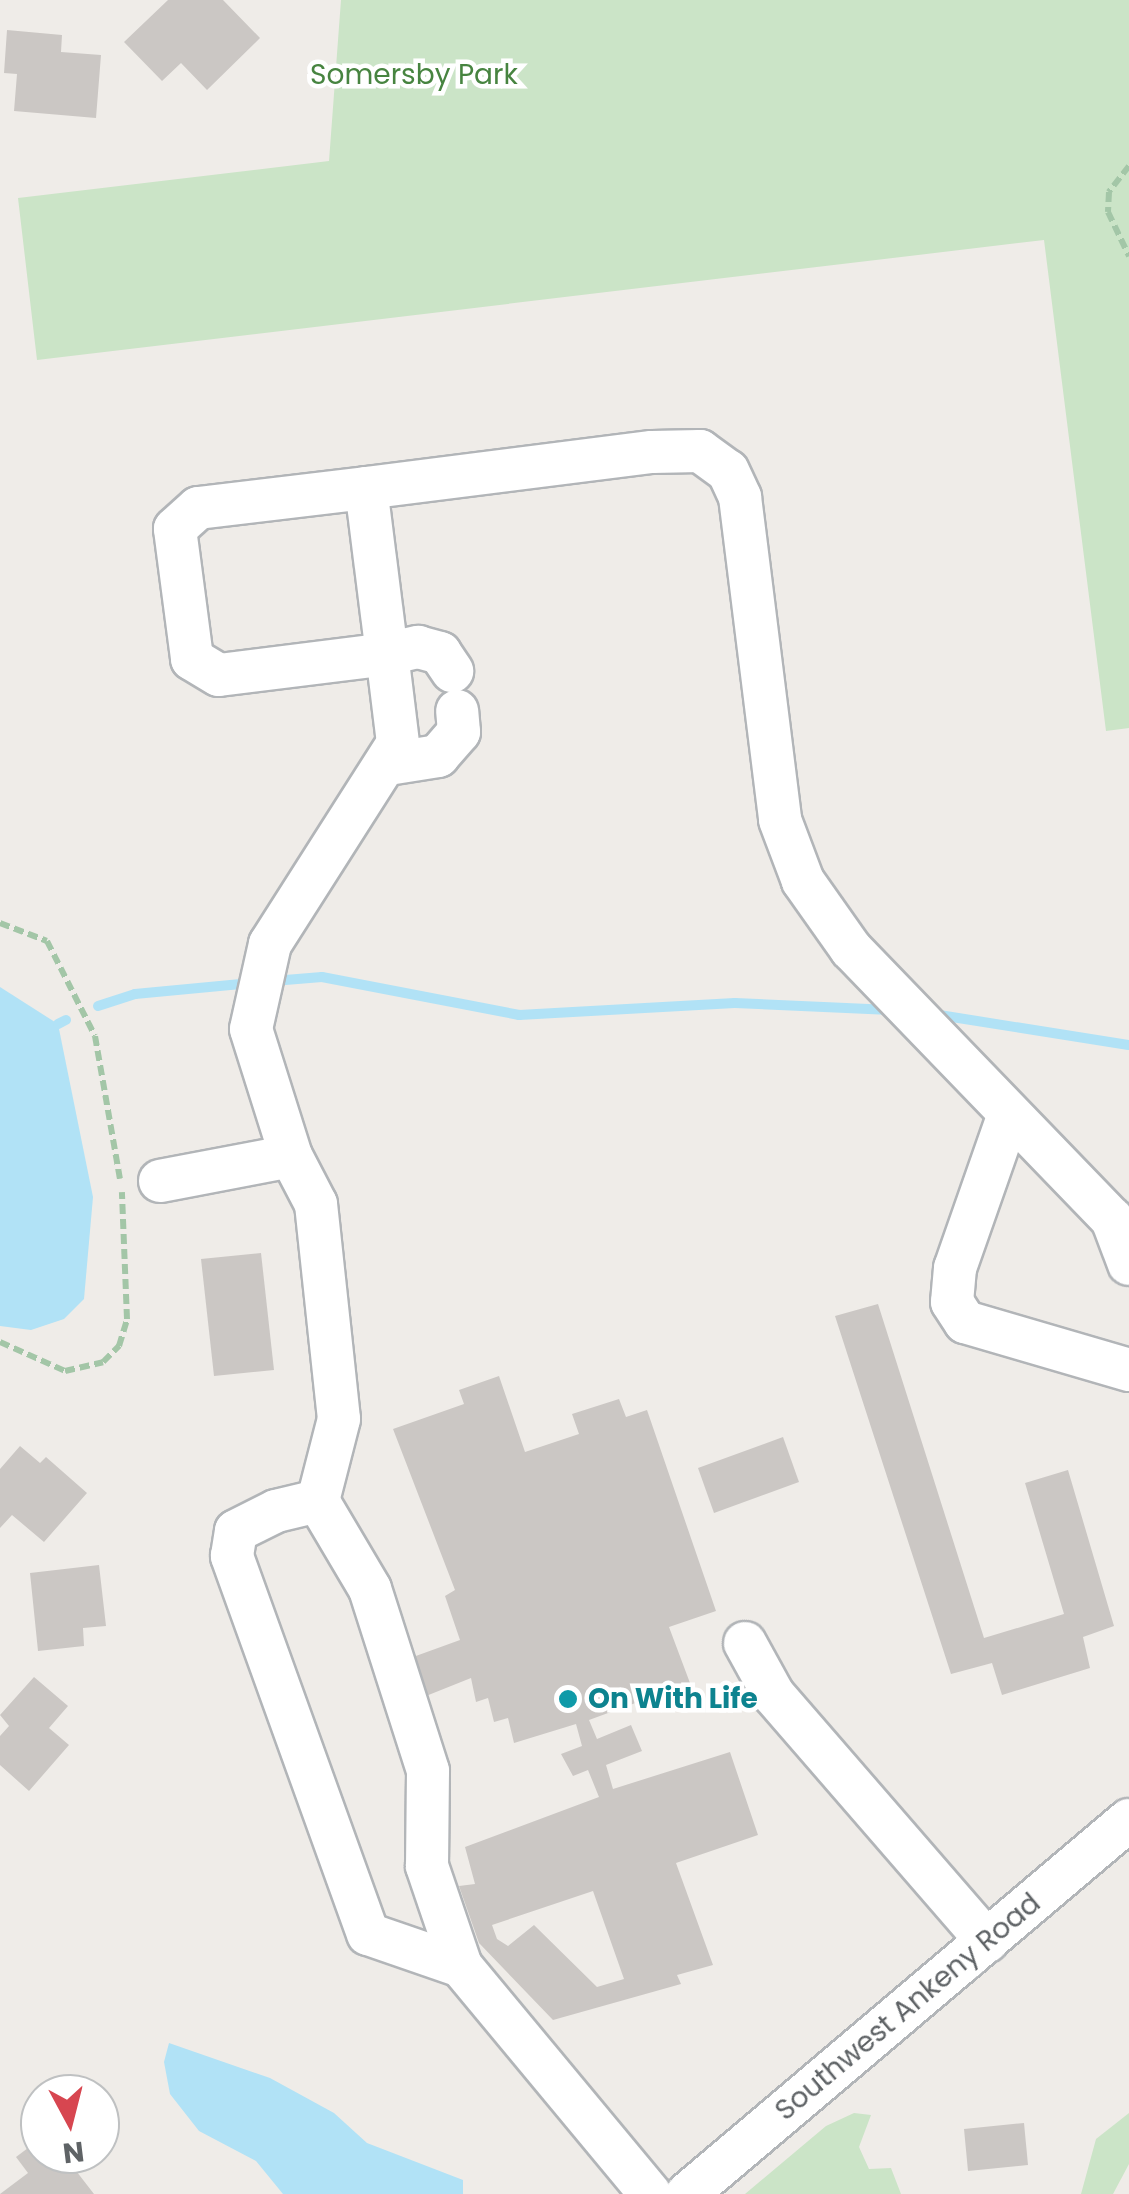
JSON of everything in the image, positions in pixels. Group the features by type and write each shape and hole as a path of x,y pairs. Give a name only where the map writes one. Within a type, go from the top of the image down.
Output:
{"street":[{"path":"388,764 438,756 460,732 455,691 440,653 418,647 219,674 192,659 175,529 198,508 652,452 700,451 728,470 740,497 780,820 802,881 851,948 1112,1219 1129,1264"},
{"path":"366,488 398,743 270,944 252,1029 291,1156 316,1204 340,1419 318,1501 370,1588 428,1771 427,1866 462,1966 650,2194"},
{"path":"1009,1114 955,1268 952,1302 965,1322 1129,1370"},
{"path":"160,1181 291,1156"},
{"path":"318,1501 276,1510 236,1531 232,1556 244,1598 368,1934 462,1966"},
{"path":"744,1644 773,1694 987,1940"},
{"name":"Southwest Ankeny Road","path":"687,2194 1129,1820"}],"path":[{"path":"1129,166 1108,192 1108,212 1129,256"},
{"path":"0,923 34,932 55,953 104,1061 124,1210 128,1319 119,1346 103,1362 85,1368 44,1367 0,1342"}],"green space":[{"name":"Somersby Park","path":"341,0 1129,0 1129,728 1106,731 1044,240 37,360 18,198 329,161"},
{"path":"854,2113 871,2115 859,2147 869,2169 891,2168 901,2194 745,2194 826,2126"},
{"path":"1129,2113 1129,2164 1113,2194 1081,2194 1096,2139"}],"water":[{"path":"0,987 58,1024 93,1197 84,1299 64,1319 31,1330 0,1326"},
{"path":"169,2043 270,2078 334,2113 367,2143 463,2180 463,2194 283,2194 256,2161 199,2131 170,2094 164,2062"}],"building":[{"path":"168,0 223,0 260,38 207,90 181,63 162,81 124,42"},
{"path":"7,30 62,35 61,52 101,55 96,118 14,111 17,74 4,73"},
{"path":"261,1253 274,1370 214,1376 201,1259"},
{"path":"878,1304 984,1638 1064,1614 1025,1483 1068,1470 1114,1626 1083,1637 1090,1668 1002,1695 992,1663 951,1674 835,1316"},
{"name":"On With Life","path":"499,1376 525,1452 579,1434 572,1414 619,1399 626,1417 647,1410 716,1611 669,1627 690,1683 589,1720 597,1739 631,1725 642,1751 606,1765 613,1789 730,1752 758,1835 676,1863 713,1965 677,1975 681,1984 553,2020 479,1943 459,1886 475,1884 465,1847 599,1797 588,1770 573,1776 561,1754 582,1746 576,1724 514,1743 508,1718 494,1722 488,1698 476,1702 471,1678 416,1700 402,1661 460,1640 445,1596 455,1590 393,1429 464,1404 459,1390","holes":["593,1891 624,1979 597,1987 534,1925 508,1946 497,1939 492,1925"]},
{"path":"783,1437 799,1482 714,1513 698,1468"},
{"path":"20,1446 40,1463 46,1457 87,1493 44,1542 12,1515 0,1528 0,1469"},
{"path":"99,1565 106,1626 83,1628 84,1646 38,1651 30,1573"},
{"path":"34,1677 68,1706 49,1728 69,1745 29,1791 0,1765 0,1736 9,1726 0,1715"},
{"path":"1024,2123 1028,2165 968,2171 964,2129"},
{"path":"27,2174 78,2174 94,2194 0,2194"}],"waterway":[{"path":"273,981 322,977 519,1015 735,1003 891,1010"},
{"path":"98,1006 135,994 251,983"},
{"path":"933,1014 1129,1045"},
{"path":"58,1024 66,1020"}],"place":[{"name":"On With Life","path":"568,1699"}]}
